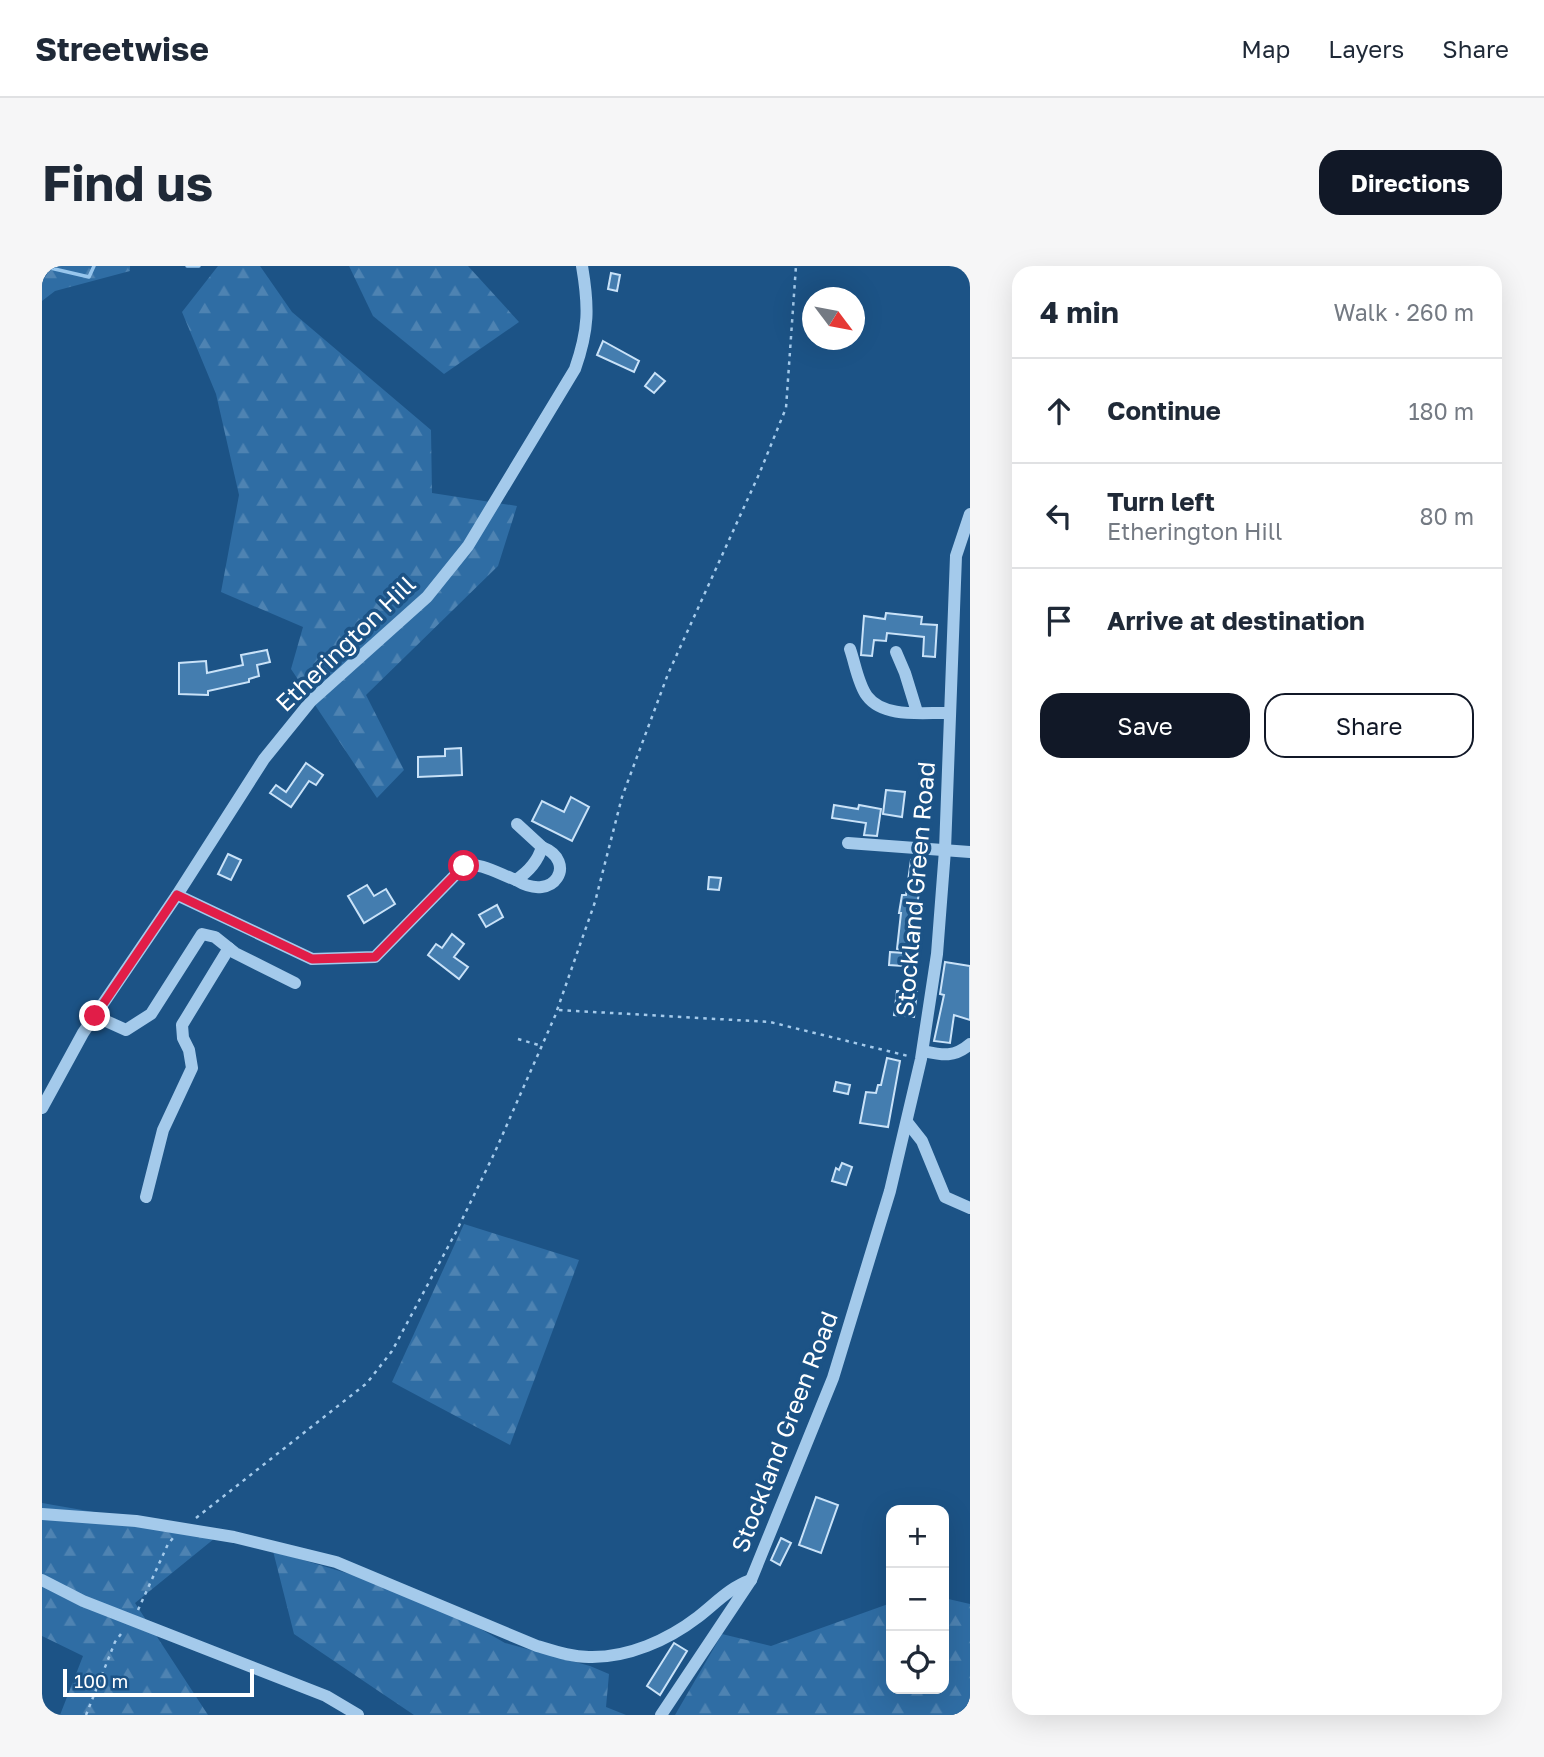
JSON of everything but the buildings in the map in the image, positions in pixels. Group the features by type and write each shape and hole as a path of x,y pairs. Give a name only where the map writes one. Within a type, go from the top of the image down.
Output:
{"street":[{"name":"Etherington Hill","path":"42,1108 95,1016 264,759 311,701 426,597 468,546 575,369 585,338 588,301 582,266"},
{"name":"Stockland Green Road","path":"42,1514 136,1521 234,1537 336,1562 537,1646 566,1655 590,1657 627,1652 673,1635 733,1587 751,1580 833,1378 890,1191 922,1055 937,954 945,850 956,556 970,514"},
{"path":"850,649 866,695 877,706 888,710 950,713"},
{"path":"896,652 917,712"},
{"path":"177,895 312,959 375,957 464,866 478,866 536,888 544,888 553,881 559,871 559,861 552,851 542,847 517,824"},
{"path":"848,844 970,852"},
{"path":"516,880 532,866 542,847"},
{"path":"95,1016 126,1030 151,1014 202,934 215,937 229,948 295,983"},
{"path":"146,1197 163,1130 192,1068 182,1026 229,948"},
{"path":"922,1055 952,1055 961,1052 970,1044"},
{"path":"907,1122 922,1141 945,1197 970,1208"},
{"path":"42,1580 83,1601 326,1696 358,1715"},
{"path":"661,1715 751,1580"}],"path":[{"path":"86,1715 115,1642 132,1621 168,1544 367,1383 392,1350 456,1232 494,1154 557,1009 595,902 622,797 668,674 760,472 786,408 796,266"},
{"path":"557,1009 770,1022 922,1055"},
{"path":"518,1039 542,1046"}],"green space":[{"path":"42,266 130,266 130,271 55,291 42,301"},
{"path":"218,266 260,266 292,312 431,430 432,493 517,506 498,566 366,695 404,770 377,798 291,669 303,627 221,592 239,495 216,394 182,312"},
{"path":"349,266 468,266 519,322 444,374 373,316"},
{"path":"464,1224 579,1260 510,1445 392,1382"},
{"path":"42,1503 220,1534 135,1603 208,1715 60,1715 83,1656 42,1636"},
{"path":"273,1551 423,1596 505,1643 590,1666 609,1674 606,1707 626,1715 414,1715 294,1634"},
{"path":"949,1599 970,1604 970,1715 675,1715 722,1634 771,1646 886,1605 886,1694 949,1694"}],"waterway":[{"path":"42,272 46,267 89,277 94,266"},
{"path":"187,266 199,266"}],"route":[{"path":"95,1016 177,895 312,959 375,957 464,866"}]}
